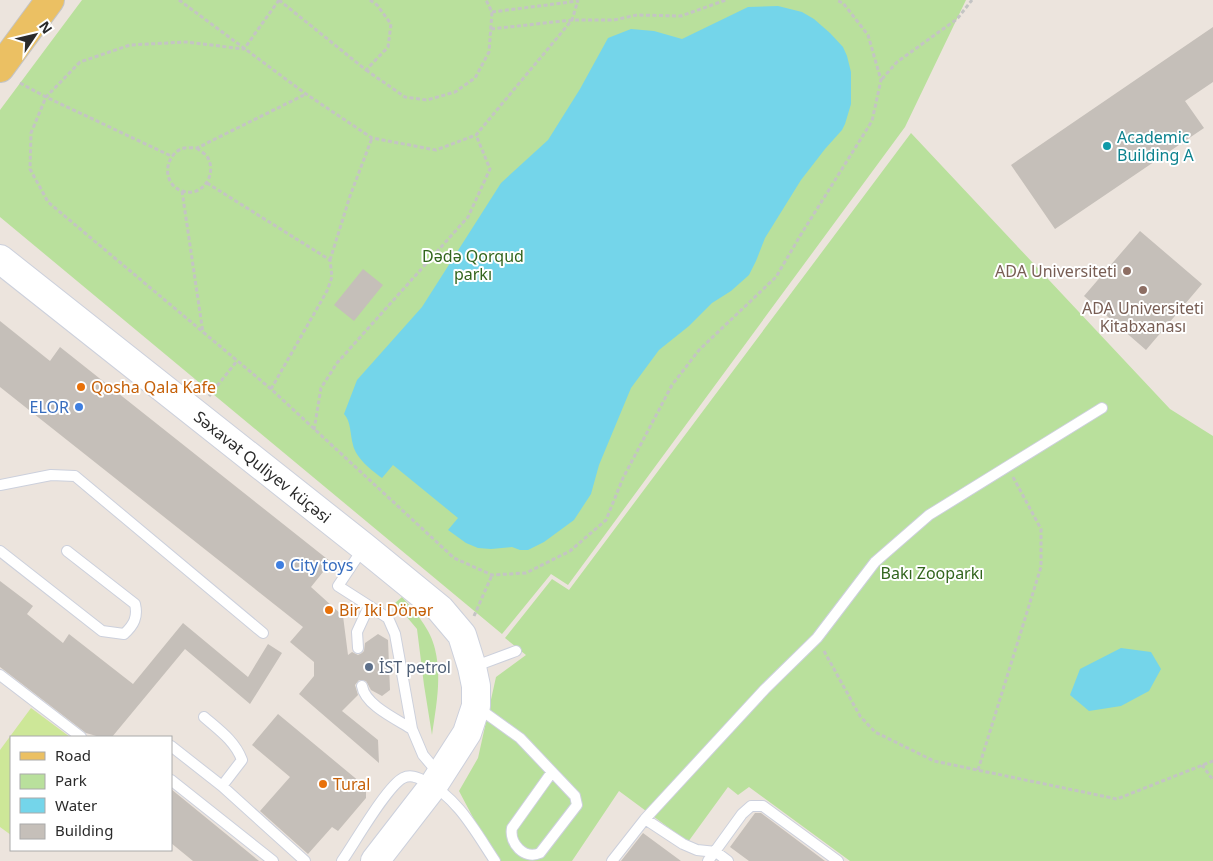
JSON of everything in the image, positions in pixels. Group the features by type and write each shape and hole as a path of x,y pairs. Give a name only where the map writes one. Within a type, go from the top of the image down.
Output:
{"main road":[{"path":"10,76 50,0"},
{"name":"Səxavət Quliyev küçəsi","path":"0,259 440,609 462,636 476,686 476,706"},
{"path":"374,861 437,780 467,733 476,706"}],"lane":[{"path":"612,861 645,819 765,689 817,638 875,562 930,515 1102,408"},
{"path":"0,485 50,475 75,476 263,633"},
{"path":"364,547 338,586 388,618 395,634 412,729 423,755 437,780 495,861"},
{"path":"0,551 102,631 124,634 132,627 137,614 136,604 67,551"},
{"path":"358,648 357,632 369,606"},
{"path":"472,667 516,651"},
{"path":"0,675 80,736"},
{"path":"362,686 363,693 370,702 412,729"},
{"path":"476,706 520,738 575,796 577,805 540,853 533,856 525,854 514,843 511,834 512,828 552,772"},
{"path":"204,717 232,741 242,760 222,786"},
{"path":"172,747 222,786 305,861"},
{"path":"342,861 391,788 404,778 415,776 437,780"},
{"path":"172,781 273,861"},
{"path":"708,861 742,814 751,806 763,806 838,861"},
{"path":"645,819 683,844 697,850 716,852 728,861"}],"path":[{"path":"179,0 306,94 372,138 436,150 476,135 572,20 578,0 492,12"},
{"path":"244,49 279,0 366,70 405,97 427,100 455,92 475,78 489,52 492,12 486,0"},
{"path":"366,70 388,47 391,24 377,5 370,0"},
{"path":"491,29 572,20 614,20 637,15 681,16 726,0"},
{"path":"836,0 843,3 868,35 882,80"},
{"path":"244,49 186,42 130,45 80,62 46,98 31,133 30,169 48,202 271,389 454,558 492,575 526,573 570,551 606,520 623,478 672,385 699,350 776,277 872,121 882,80 897,62 957,20 972,0"},
{"path":"10,76 46,98 171,156"},
{"path":"197,148 208,156 212,170 207,183 196,191 182,191 171,182 166,169 171,156 183,148 197,148 306,94"},
{"path":"314,430 321,388 337,363 468,217 490,169 476,135"},
{"path":"271,389 327,291 332,276 330,260 350,196 372,138"},
{"path":"207,183 330,260"},
{"path":"182,191 203,333"},
{"path":"195,413 237,361"},
{"path":"978,770 1040,567 1041,529 1007,467"},
{"path":"477,612 492,575"},
{"path":"817,638 860,716 875,732 934,761 1117,799 1213,761"},
{"path":"1202,765 1213,780"}],"green space":[{"name":"Dədə Qorqud parkı","path":"82,0 966,0 905,127 568,585 551,574 502,634 0,217 0,110"},
{"name":"Bakı Zooparkı","path":"911,133 1170,409 1213,436 1213,861 850,861 749,787 738,795 728,787 688,842 619,791 572,861 496,861 459,791 478,758 496,677 526,655 505,638 552,579 569,590"},
{"path":"402,597 426,628 435,649 438,682 432,735 417,629 395,603"},
{"path":"31,708 69,736 10,736"},
{"path":"10,736 10,834 0,827 0,750"}],"water":[{"path":"778,6 802,12 814,19 843,47 851,72 851,104 842,130 801,180 765,238 749,275 731,291 712,303 689,326 659,350 631,388 599,465 591,494 574,520 544,542 528,550 512,547 478,548 466,543 448,530 458,518 393,465 382,478 357,455 348,420 344,414 357,380 422,307 501,183 548,140 580,89 608,38 631,29 654,31 682,39 748,7"},
{"path":"1121,648 1151,652 1161,669 1149,691 1121,706 1089,711 1070,695 1080,669"}],"building":[{"name":"Academic Building A","path":"1213,27 1213,82 1185,101 1204,128 1055,229 1011,165"},
{"name":"ADA Universiteti Kitabxanası","path":"1140,231 1202,284 1146,350 1084,296"},
{"path":"363,269 383,285 354,321 334,305"},
{"path":"0,321 50,361 60,347 331,562 311,587 343,616 348,655 352,652 358,655 362,653 365,643 378,634 388,640 390,690 382,696 371,690 366,681 359,680 355,685 358,695 342,711 378,740 379,763 299,694 314,676 314,662 290,642 303,627 0,387"},
{"path":"0,581 33,606 27,614 63,643 69,634 133,684 183,623 248,677 268,644 282,653 250,704 185,649 113,736 96,736 86,733 0,667"},
{"name":"Tural","path":"278,714 366,787 366,798 338,831 332,827 308,854 260,811 290,777 252,745"},
{"path":"172,790 259,861 193,861 172,844"},
{"path":"755,813 761,813 825,861 749,861 730,847"},
{"path":"643,833 681,861 621,861"}],"place":[{"name":"Academic Building A","path":"1107,146"},
{"name":"ADA Universiteti","path":"1127,271"},
{"name":"ADA Universiteti Kitabxanası","path":"1143,290"},
{"name":"Qosha Qala Kafe","path":"81,387"},
{"name":"ELOR","path":"79,407"},
{"name":"City toys","path":"280,565"},
{"name":"Bir Iki Dönər","path":"329,610"},
{"name":"İST petrol","path":"369,667"},
{"name":"Tural","path":"323,784"}]}
